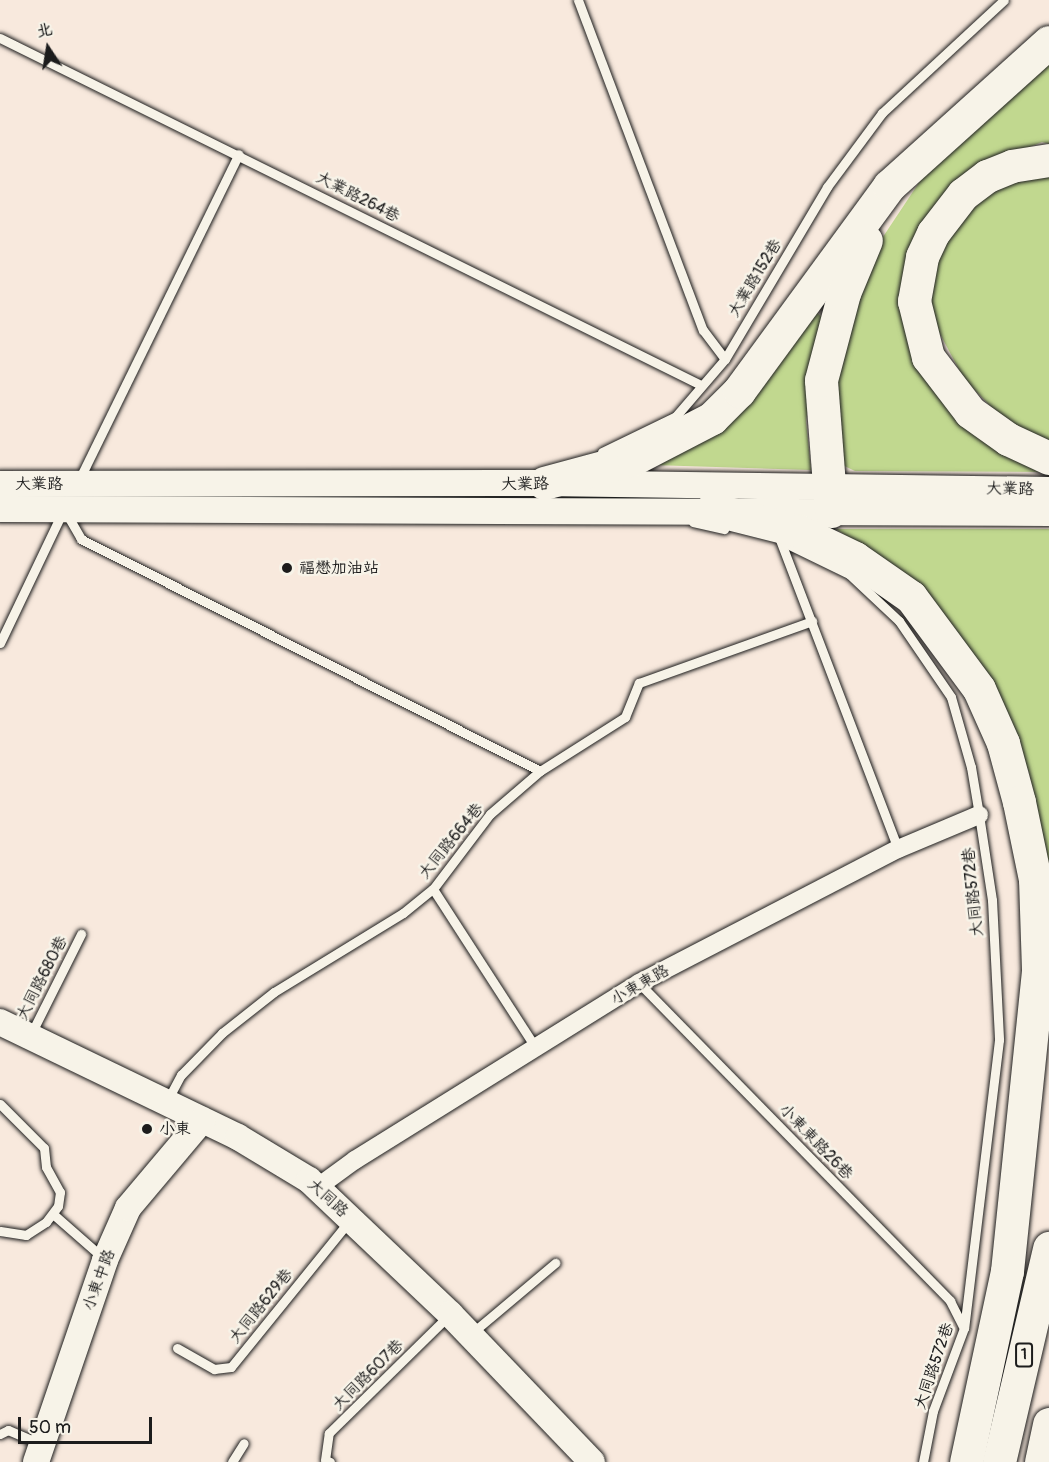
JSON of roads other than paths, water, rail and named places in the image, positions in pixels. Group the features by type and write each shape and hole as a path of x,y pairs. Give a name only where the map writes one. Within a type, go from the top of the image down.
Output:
{"highway":[{"path":"538,478 633,459 712,418 739,391 889,186 1049,42"},
{"path":"1049,159 1012,166 987,176 963,194 926,249 914,301 928,357 970,412 1008,439 1049,458"},
{"path":"829,498 821,380 844,293 889,186"},
{"path":"712,510 799,531 855,558 911,597 979,689 1003,742 1035,879 1038,971 1007,1271"},
{"path":"966,1462 1049,1076"},
{"name":"1","path":"999,1462 1049,1248"},
{"path":"1041,1462 1049,1424"}],"main road":[{"name":"大業路","path":"0,509 71,497 476,485 538,478 1049,513"},
{"name":"大業路","path":"0,484 71,497 638,510 712,510 829,498 1049,490"},
{"name":"大同路","path":"0,1022 284,1161 318,1187 352,1218 450,1314 592,1462"},
{"name":"小東中路","path":"41,1455 105,1260 128,1208 202,1120"}],"street":[{"name":"小東東路","path":"318,1187 355,1160 537,1049 639,983 898,849 979,815"}],"lane":[{"path":"578,0 703,330 724,359"},
{"name":"大業路152巷","path":"578,462 676,416 724,359 827,187 882,114 1004,0"},
{"name":"大業路264巷","path":"0,38 239,154 701,386"},
{"path":"0,643 239,154"},
{"path":"71,497 81,539 540,771"},
{"path":"638,510 736,531"},
{"name":"大同路572巷","path":"769,538 780,540 849,574 899,621 951,697 971,767 992,900 999,1040 964,1328 933,1412 923,1462"},
{"path":"780,540 898,849"},
{"name":"大同路664巷","path":"166,1103 181,1075 257,1005 403,913 433,889 490,814 540,771 625,717 639,683 812,621"},
{"path":"433,889 537,1049"},
{"name":"大同路680巷","path":"30,1036 81,934"},
{"name":"小東東路26巷","path":"639,983 950,1301 964,1328"},
{"path":"0,1104 44,1148 46,1167 60,1192 52,1214 26,1235 0,1231"},
{"path":"52,1214 105,1260"},
{"name":"大同路629巷","path":"177,1348 214,1368 231,1366 352,1218"},
{"path":"470,1335 555,1263"},
{"name":"大同路607巷","path":"330,1462 325,1460 329,1433 450,1314"},
{"path":"0,1434 8,1430 41,1455"},
{"path":"231,1462 244,1443"}],"place":[{"name":"福懋加油站","path":"287,568"},
{"name":"小東","path":"147,1129"}]}
